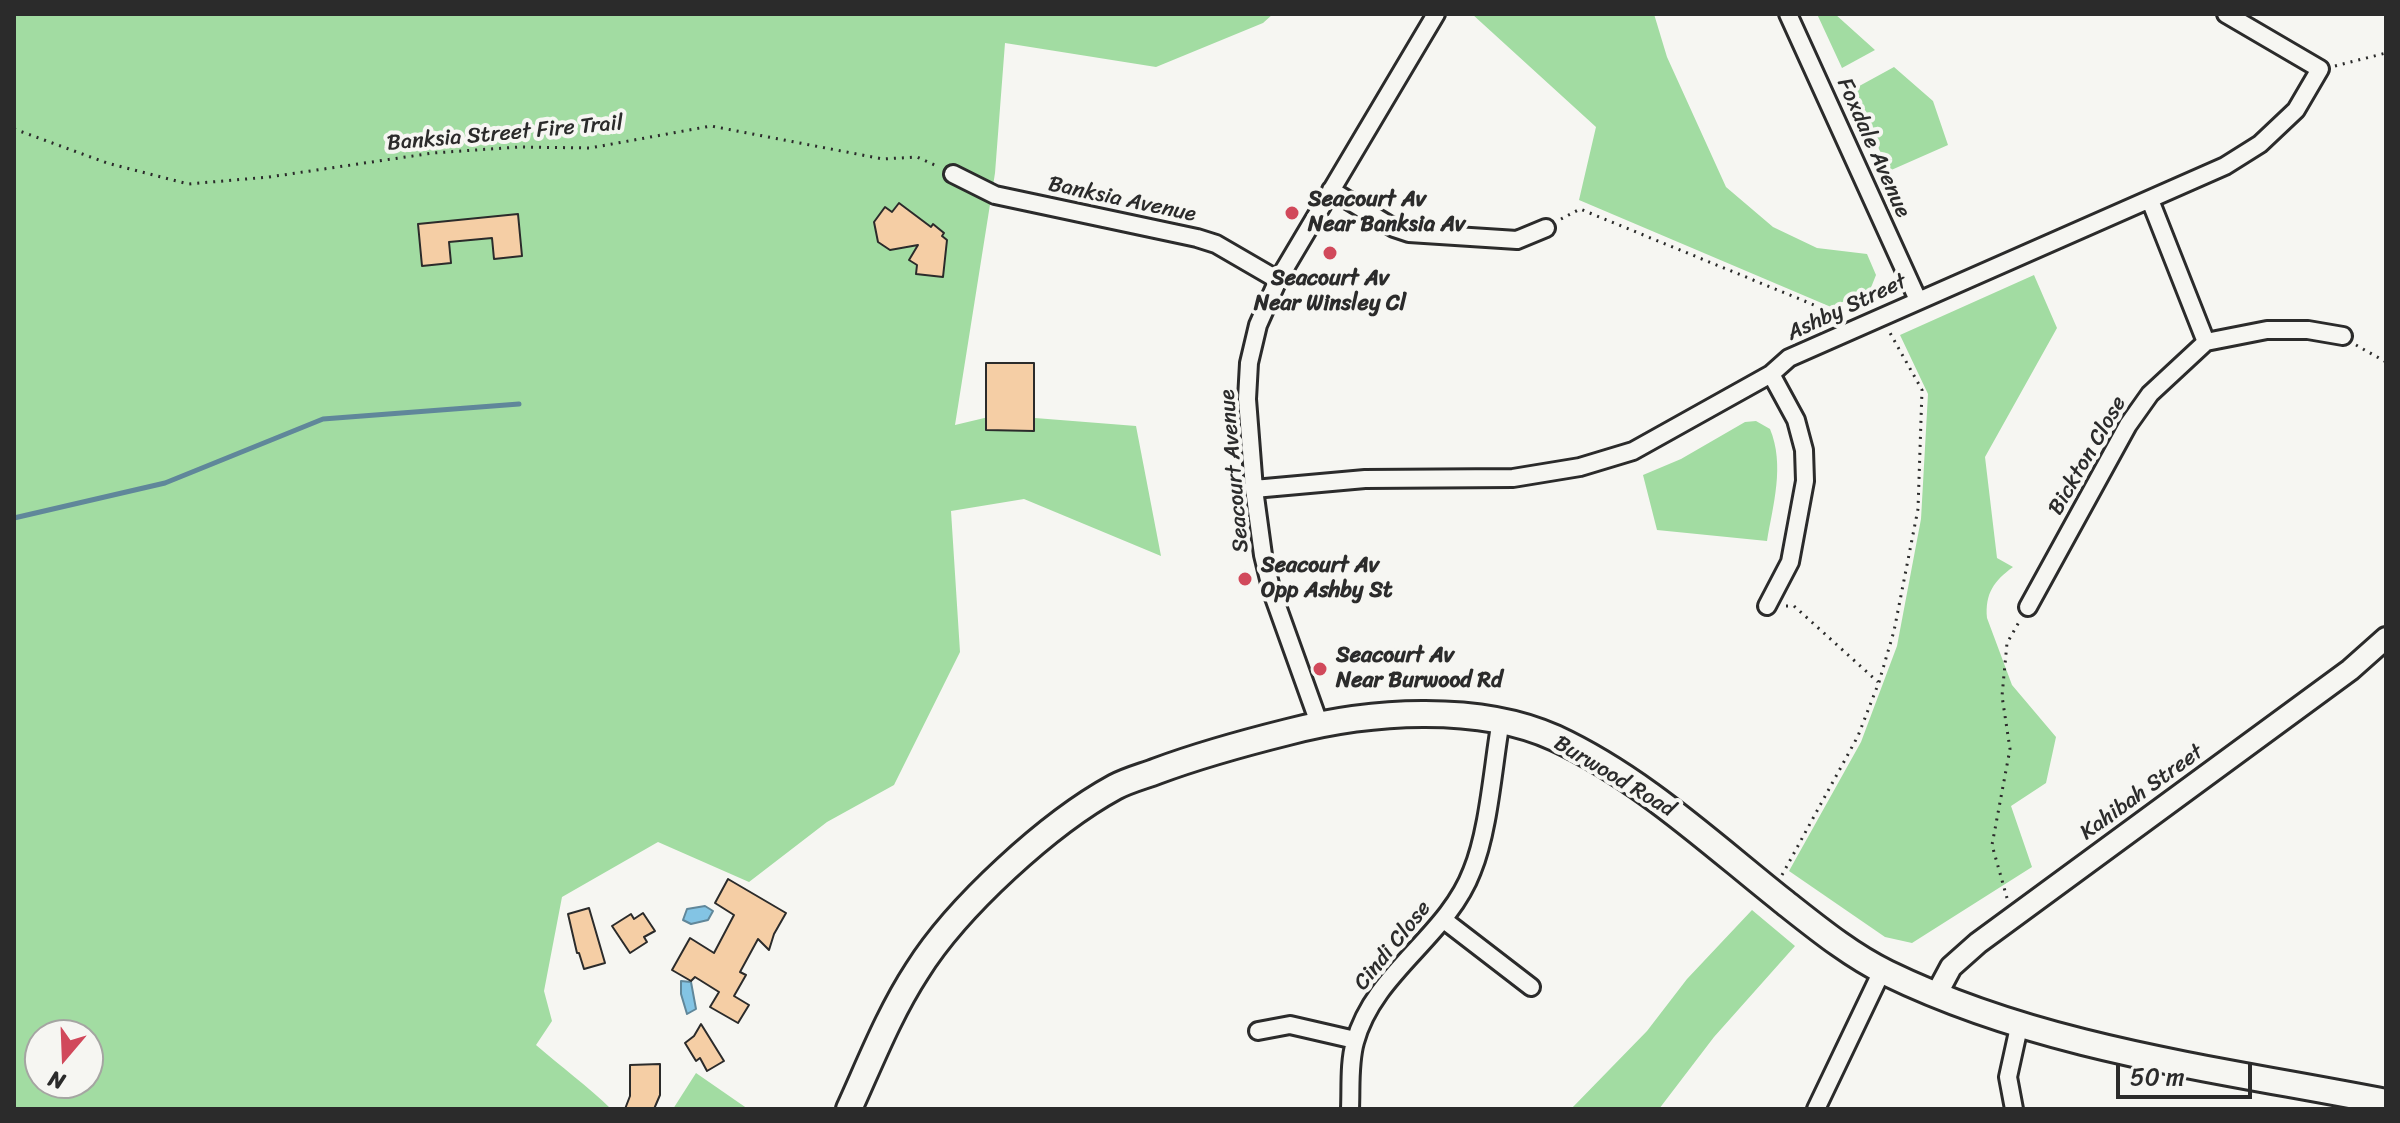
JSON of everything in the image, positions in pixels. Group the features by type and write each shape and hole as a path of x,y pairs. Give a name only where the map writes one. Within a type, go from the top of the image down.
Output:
{"main road":[{"name":"Burwood Road","path":"849,1109 889,1022 918,969 958,918 1005,870 1061,825 1116,787 1242,743 1319,723 1380,716 1501,720 1553,738 1611,769 1672,810 1822,932 1882,971 2019,1027 2086,1044 2386,1102"}],"street":[{"name":"Seacourt Avenue","path":"1319,723 1272,592 1263,555 1247,399 1249,363 1258,325 1278,280 1436,14"},
{"name":"Foxdale Avenue","path":"1788,14 1918,300"},
{"path":"2226,14 2320,69"},
{"name":"Ashby Street","path":"1254,489 1365,479 1513,478 1580,467 1633,451 1771,374 1789,358 2225,166 2260,144 2296,110 2320,69"},
{"name":"Banksia Avenue","path":"953,174 995,195 1179,233 1216,244 1278,280"},
{"path":"1331,190 1394,228 1409,233 1517,240 1546,228"},
{"path":"2150,200 2206,342 2267,330 2308,330 2343,336"},
{"name":"Bickton Close","path":"2028,607 2128,425 2150,394 2206,342"},
{"path":"1767,606 1790,562 1805,481 1804,450 1796,420 1771,374"},
{"name":"Kahibah Street","path":"1936,995 1951,967 1978,943 2350,670 2386,638"},
{"name":"Cindi Close","path":"1350,1109 1355,1040 1377,995 1403,962 1444,920 1472,872 1480,843 1501,720"},
{"path":"1444,920 1531,987"},
{"path":"1816,1109 1882,971"},
{"path":"1258,1031 1290,1025 1355,1040"},
{"path":"2014,1109 2008,1077 2019,1027"}],"path":[{"path":"2320,69 2386,53"},
{"name":"Banksia Street Fire Trail","path":"14,129 107,163 188,184 269,177 433,153 519,147 590,148 711,126 883,159 917,157 953,174"},
{"path":"1546,228 1580,209 1863,325"},
{"path":"1772,892 1858,736 1879,682 1894,631 1918,509 1922,390 1881,316"},
{"path":"2343,336 2386,362"},
{"path":"1767,606 1794,606 1879,682"},
{"path":"2013,917 1992,845 2010,749 2002,696 2007,643 2028,607"}],"green space":[{"path":"14,14 1273,14 1263,23 1156,67 1005,43 995,173 955,425 997,415 1136,426 1161,556 1024,499 951,511 960,652 894,785 827,822 749,882 658,842 562,897 544,991 552,1021 536,1045 611,1109 14,1109"},
{"path":"1472,14 1654,14 1667,57 1726,187 1773,227 1817,248 1867,254 1876,275 1870,290 1831,307 1579,200 1596,127"},
{"path":"1817,14 1835,14 1875,50 1842,68"},
{"path":"1894,67 1933,101 1948,145 1889,171 1852,90"},
{"path":"2034,275 2057,328 1985,457 1997,558 2013,567 1992,588 1987,618 2012,685 2056,737 2046,783 2011,806 2032,867 1912,943 1885,937 1789,871 1861,742 1897,646 1921,519 1928,394 1900,335"},
{"path":"1756,421 1770,429 1777,457 1767,541 1657,530 1643,475 1681,459 1745,422"},
{"path":"1752,910 1795,946 1714,1037 1659,1109 1571,1109 1647,1031 1687,979"},
{"path":"696,1073 748,1109 673,1109"}],"water":[{"path":"705,906 713,911 708,920 691,924 683,920 687,909"},
{"path":"681,981 691,982 696,1009 687,1014 681,994"}],"building":[{"path":"899,203 944,233 942,236 947,240 943,277 916,274 917,265 909,260 918,245 890,250 878,242 874,222 885,207 892,212"},
{"path":"518,214 522,256 494,259 492,238 449,242 451,263 422,266 418,224"},
{"path":"986,363 1034,363 1034,431 986,430"},
{"path":"728,879 786,913 769,950 758,939 740,972 746,975 734,996 749,1005 738,1023 710,1007 719,992 695,977 691,981 672,970 690,938 714,953 734,915 715,903"},
{"path":"589,908 605,963 584,969 568,914"},
{"path":"643,913 655,931 644,937 647,942 630,953 612,926 631,914 634,919"},
{"path":"701,1024 724,1061 707,1071 700,1058 696,1061 685,1043"},
{"path":"660,1064 660,1095 654,1109 625,1109 630,1096 630,1065"}],"waterway":[{"path":"14,518 165,483 323,419 519,404"}],"place":[{"name":"Seacourt Av Near Banksia Av","path":"1292,213"},
{"name":"Seacourt Av Near Winsley Cl","path":"1330,253"},
{"name":"Seacourt Av Opp Ashby St","path":"1245,579"},
{"name":"Seacourt Av Near Burwood Rd","path":"1320,669"}]}
